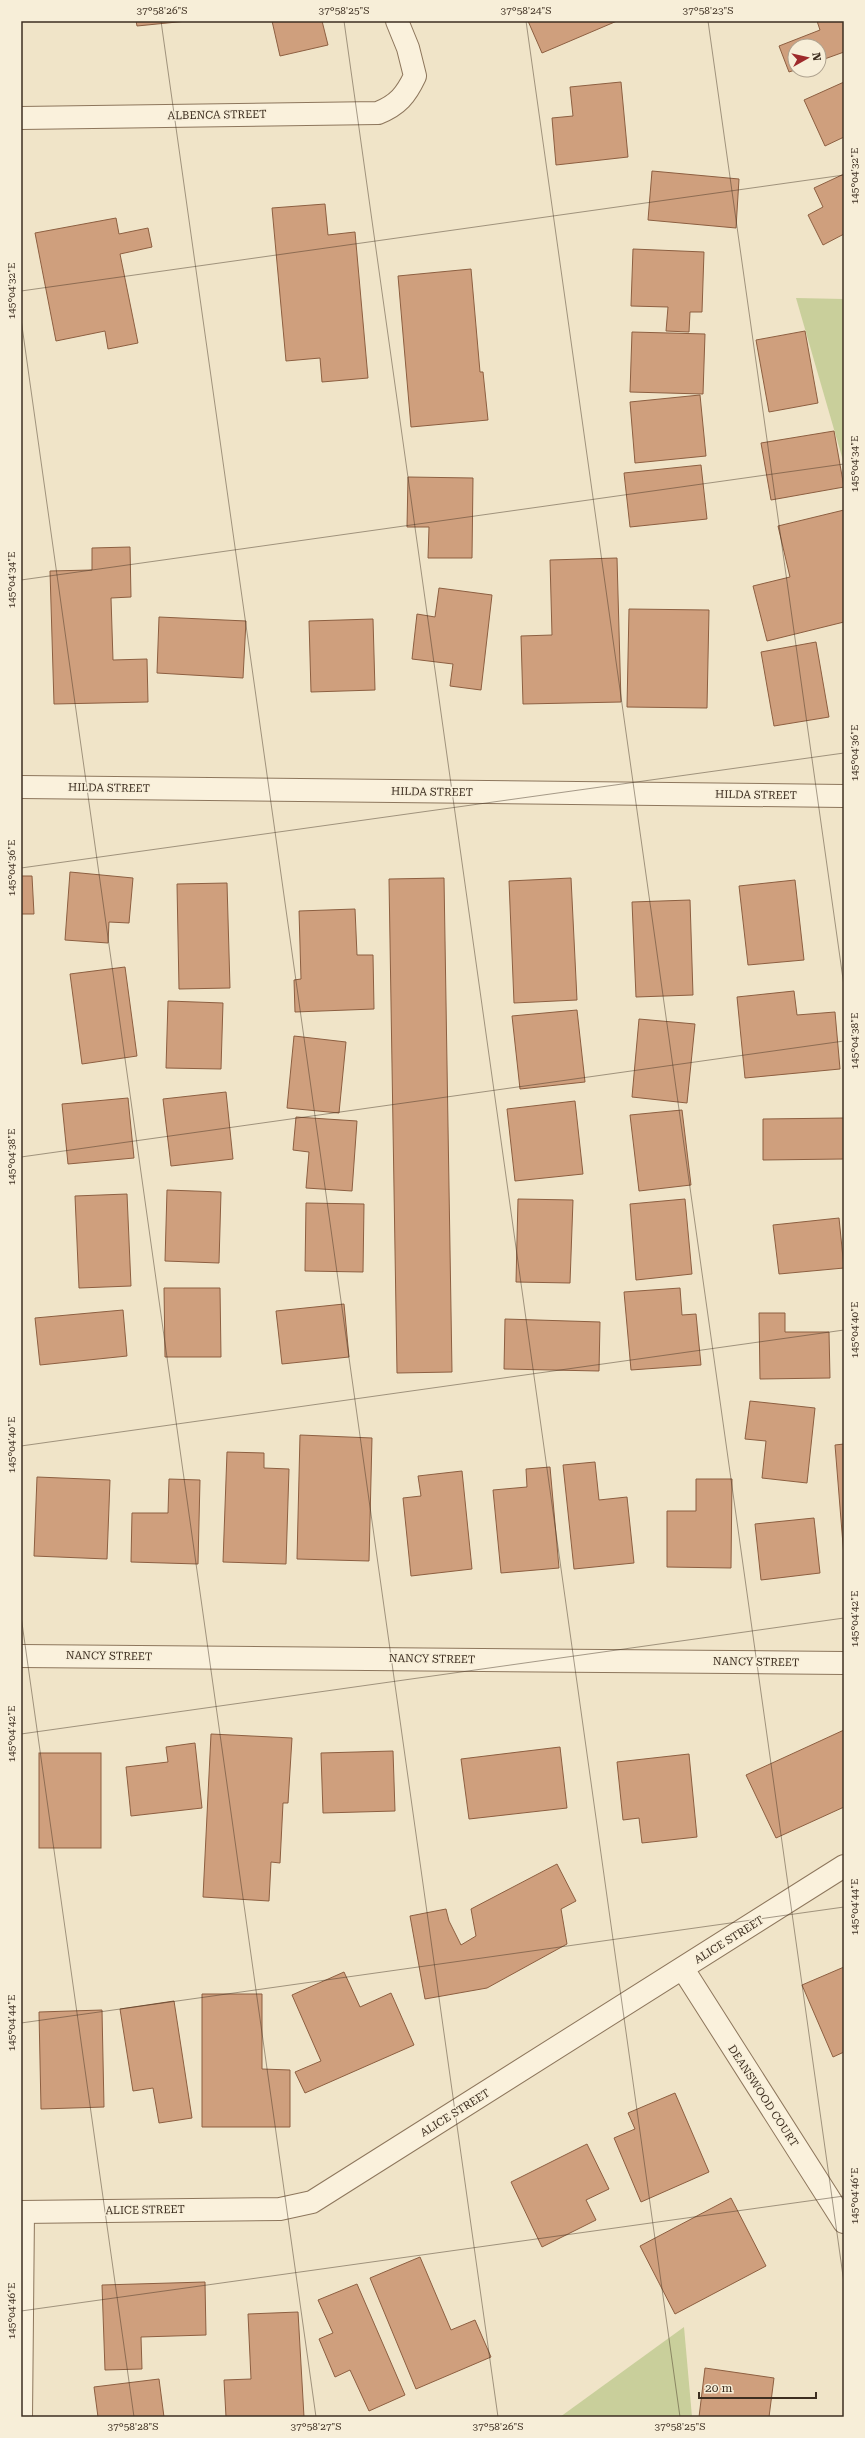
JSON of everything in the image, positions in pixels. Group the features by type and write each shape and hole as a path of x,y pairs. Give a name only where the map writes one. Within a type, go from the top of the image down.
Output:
{"street":[{"name":"ALBENCA STREET","path":"21,118 378,113 394,106 407,94 415,76 408,48 397,21"},
{"name":"HILDA STREET","path":"21,787 844,796"},
{"name":"NANCY STREET","path":"21,1656 844,1663"},
{"name":"ALICE STREET","path":"22,2212 280,2209 312,2202 844,1866"},
{"name":"DEANSWOOD COURT","path":"683,1969 844,2222"},
{"path":"21,2417 22,2212"}],"green space":[{"path":"796,298 844,299 844,464"},
{"path":"684,2327 692,2417 560,2417"}],"building":[{"path":"136,21 187,21 137,26"},
{"path":"272,21 322,21 328,45 280,56"},
{"path":"528,21 617,21 542,53"},
{"path":"817,21 844,21 844,52 827,58 827,38 800,38 820,30"},
{"path":"787,43 787,67 779,46"},
{"path":"621,82 628,157 556,165 552,118 573,116 570,87"},
{"path":"844,82 844,137 825,146 804,100"},
{"path":"652,171 739,179 736,228 648,220"},
{"path":"844,174 844,234 823,245 808,215 823,207 814,188"},
{"path":"325,204 328,235 355,232 368,378 322,382 320,358 286,361 272,208"},
{"path":"116,218 119,234 148,228 152,247 120,254 138,343 108,349 105,331 56,341 35,233"},
{"path":"633,249 704,252 702,312 690,312 689,332 666,331 668,307 631,306"},
{"path":"471,269 480,372 483,372 488,420 411,427 398,276"},
{"path":"805,331 818,403 769,412 756,340"},
{"path":"632,332 705,334 703,394 630,392"},
{"path":"700,395 706,456 635,463 630,402"},
{"path":"834,431 844,487 771,500 761,443"},
{"path":"701,465 707,519 630,527 624,473"},
{"path":"408,477 473,478 472,558 428,558 429,527 407,527"},
{"path":"844,510 844,622 767,641 753,586 790,577 778,526"},
{"path":"130,547 131,597 111,598 113,660 147,659 148,702 54,704 50,571 92,570 92,548"},
{"path":"617,558 621,702 523,704 521,636 552,635 550,560"},
{"path":"439,588 492,595 481,690 450,686 453,664 412,659 417,614 435,617"},
{"path":"629,609 709,610 707,708 627,707"},
{"path":"159,617 246,621 243,678 157,673"},
{"path":"373,619 375,690 311,692 309,621"},
{"path":"816,642 829,717 774,726 761,652"},
{"path":"70,872 133,878 129,923 109,922 108,943 65,940"},
{"path":"21,876 32,876 34,914 21,914"},
{"path":"444,878 452,1372 397,1373 389,879"},
{"path":"571,878 577,1000 514,1003 509,881"},
{"path":"795,880 804,960 748,965 739,886"},
{"path":"227,883 230,988 179,989 177,884"},
{"path":"690,900 693,995 636,997 632,902"},
{"path":"355,909 357,955 373,955 374,1009 295,1012 294,980 301,979 299,911"},
{"path":"125,967 137,1056 82,1064 70,974"},
{"path":"794,991 797,1015 835,1012 840,1069 745,1078 737,997"},
{"path":"168,1001 223,1003 221,1069 166,1068"},
{"path":"577,1010 585,1082 520,1089 512,1016"},
{"path":"639,1019 695,1024 687,1103 632,1097"},
{"path":"294,1036 346,1042 339,1113 287,1108"},
{"path":"226,1092 233,1159 171,1166 163,1099"},
{"path":"128,1098 134,1158 68,1164 62,1104"},
{"path":"575,1101 583,1174 515,1181 507,1109"},
{"path":"682,1110 691,1185 639,1191 630,1115"},
{"path":"296,1117 357,1121 352,1191 306,1188 309,1152 293,1150"},
{"path":"844,1118 844,1159 763,1160 763,1119"},
{"path":"167,1190 221,1192 219,1263 165,1261"},
{"path":"127,1194 131,1286 79,1288 75,1196"},
{"path":"518,1199 573,1200 570,1283 516,1282"},
{"path":"685,1199 692,1274 636,1280 630,1204"},
{"path":"306,1203 364,1204 363,1272 305,1271"},
{"path":"839,1218 844,1268 779,1274 773,1225"},
{"path":"164,1288 220,1288 221,1357 165,1357"},
{"path":"680,1288 682,1315 696,1314 701,1365 631,1370 624,1292"},
{"path":"344,1304 349,1357 282,1364 276,1311"},
{"path":"123,1310 127,1356 40,1365 35,1318"},
{"path":"759,1313 785,1313 785,1332 829,1332 830,1378 760,1379"},
{"path":"505,1319 600,1322 599,1371 504,1369"},
{"path":"750,1401 815,1408 807,1483 762,1478 766,1441 745,1439"},
{"path":"300,1435 372,1438 369,1561 297,1559"},
{"path":"844,1444 844,1557 835,1445"},
{"path":"227,1452 264,1453 264,1468 289,1469 286,1564 223,1562"},
{"path":"595,1462 599,1500 627,1497 634,1563 574,1569 563,1465"},
{"path":"550,1467 559,1568 501,1573 493,1490 527,1487 526,1469"},
{"path":"462,1471 472,1569 411,1576 403,1498 421,1496 418,1476"},
{"path":"37,1477 110,1480 107,1559 34,1556"},
{"path":"169,1479 200,1480 198,1564 131,1562 132,1513 168,1513"},
{"path":"696,1479 732,1479 731,1568 667,1567 667,1511 696,1511"},
{"path":"814,1518 820,1573 761,1580 755,1524"},
{"path":"844,1730 844,1807 776,1838 746,1775"},
{"path":"211,1734 292,1738 288,1803 283,1803 280,1863 271,1862 269,1901 203,1897"},
{"path":"195,1743 202,1808 131,1816 126,1767 168,1762 166,1747"},
{"path":"560,1747 567,1808 469,1819 461,1759"},
{"path":"393,1751 395,1811 323,1813 321,1753"},
{"path":"39,1753 101,1753 101,1848 39,1848"},
{"path":"689,1754 697,1837 642,1843 639,1818 623,1820 617,1762"},
{"path":"557,1864 576,1901 561,1909 567,1944 487,1988 425,1999 410,1916 446,1909 449,1921 461,1945 476,1936 471,1909"},
{"path":"844,1967 844,2052 833,2057 802,1985"},
{"path":"344,1972 360,2007 391,1993 414,2045 305,2093 295,2072 321,2061 292,1995"},
{"path":"202,1994 262,1994 262,2069 290,2070 290,2127 202,2127"},
{"path":"174,2001 192,2118 159,2123 153,2088 133,2091 120,2009"},
{"path":"102,2010 104,2107 41,2109 39,2012"},
{"path":"675,2093 709,2172 641,2202 614,2138 635,2129 628,2113"},
{"path":"587,2144 609,2189 586,2200 596,2220 542,2247 511,2182"},
{"path":"731,2198 766,2266 675,2314 640,2246"},
{"path":"420,2257 451,2330 475,2320 491,2357 416,2389 370,2278"},
{"path":"205,2282 206,2335 141,2337 142,2369 105,2370 102,2285"},
{"path":"357,2284 405,2395 369,2411 350,2370 335,2377 319,2339 333,2333 318,2300"},
{"path":"298,2312 304,2417 226,2417 224,2380 251,2379 248,2314"},
{"path":"705,2368 774,2378 769,2417 699,2417"},
{"path":"159,2379 164,2417 98,2417 94,2387"}]}
